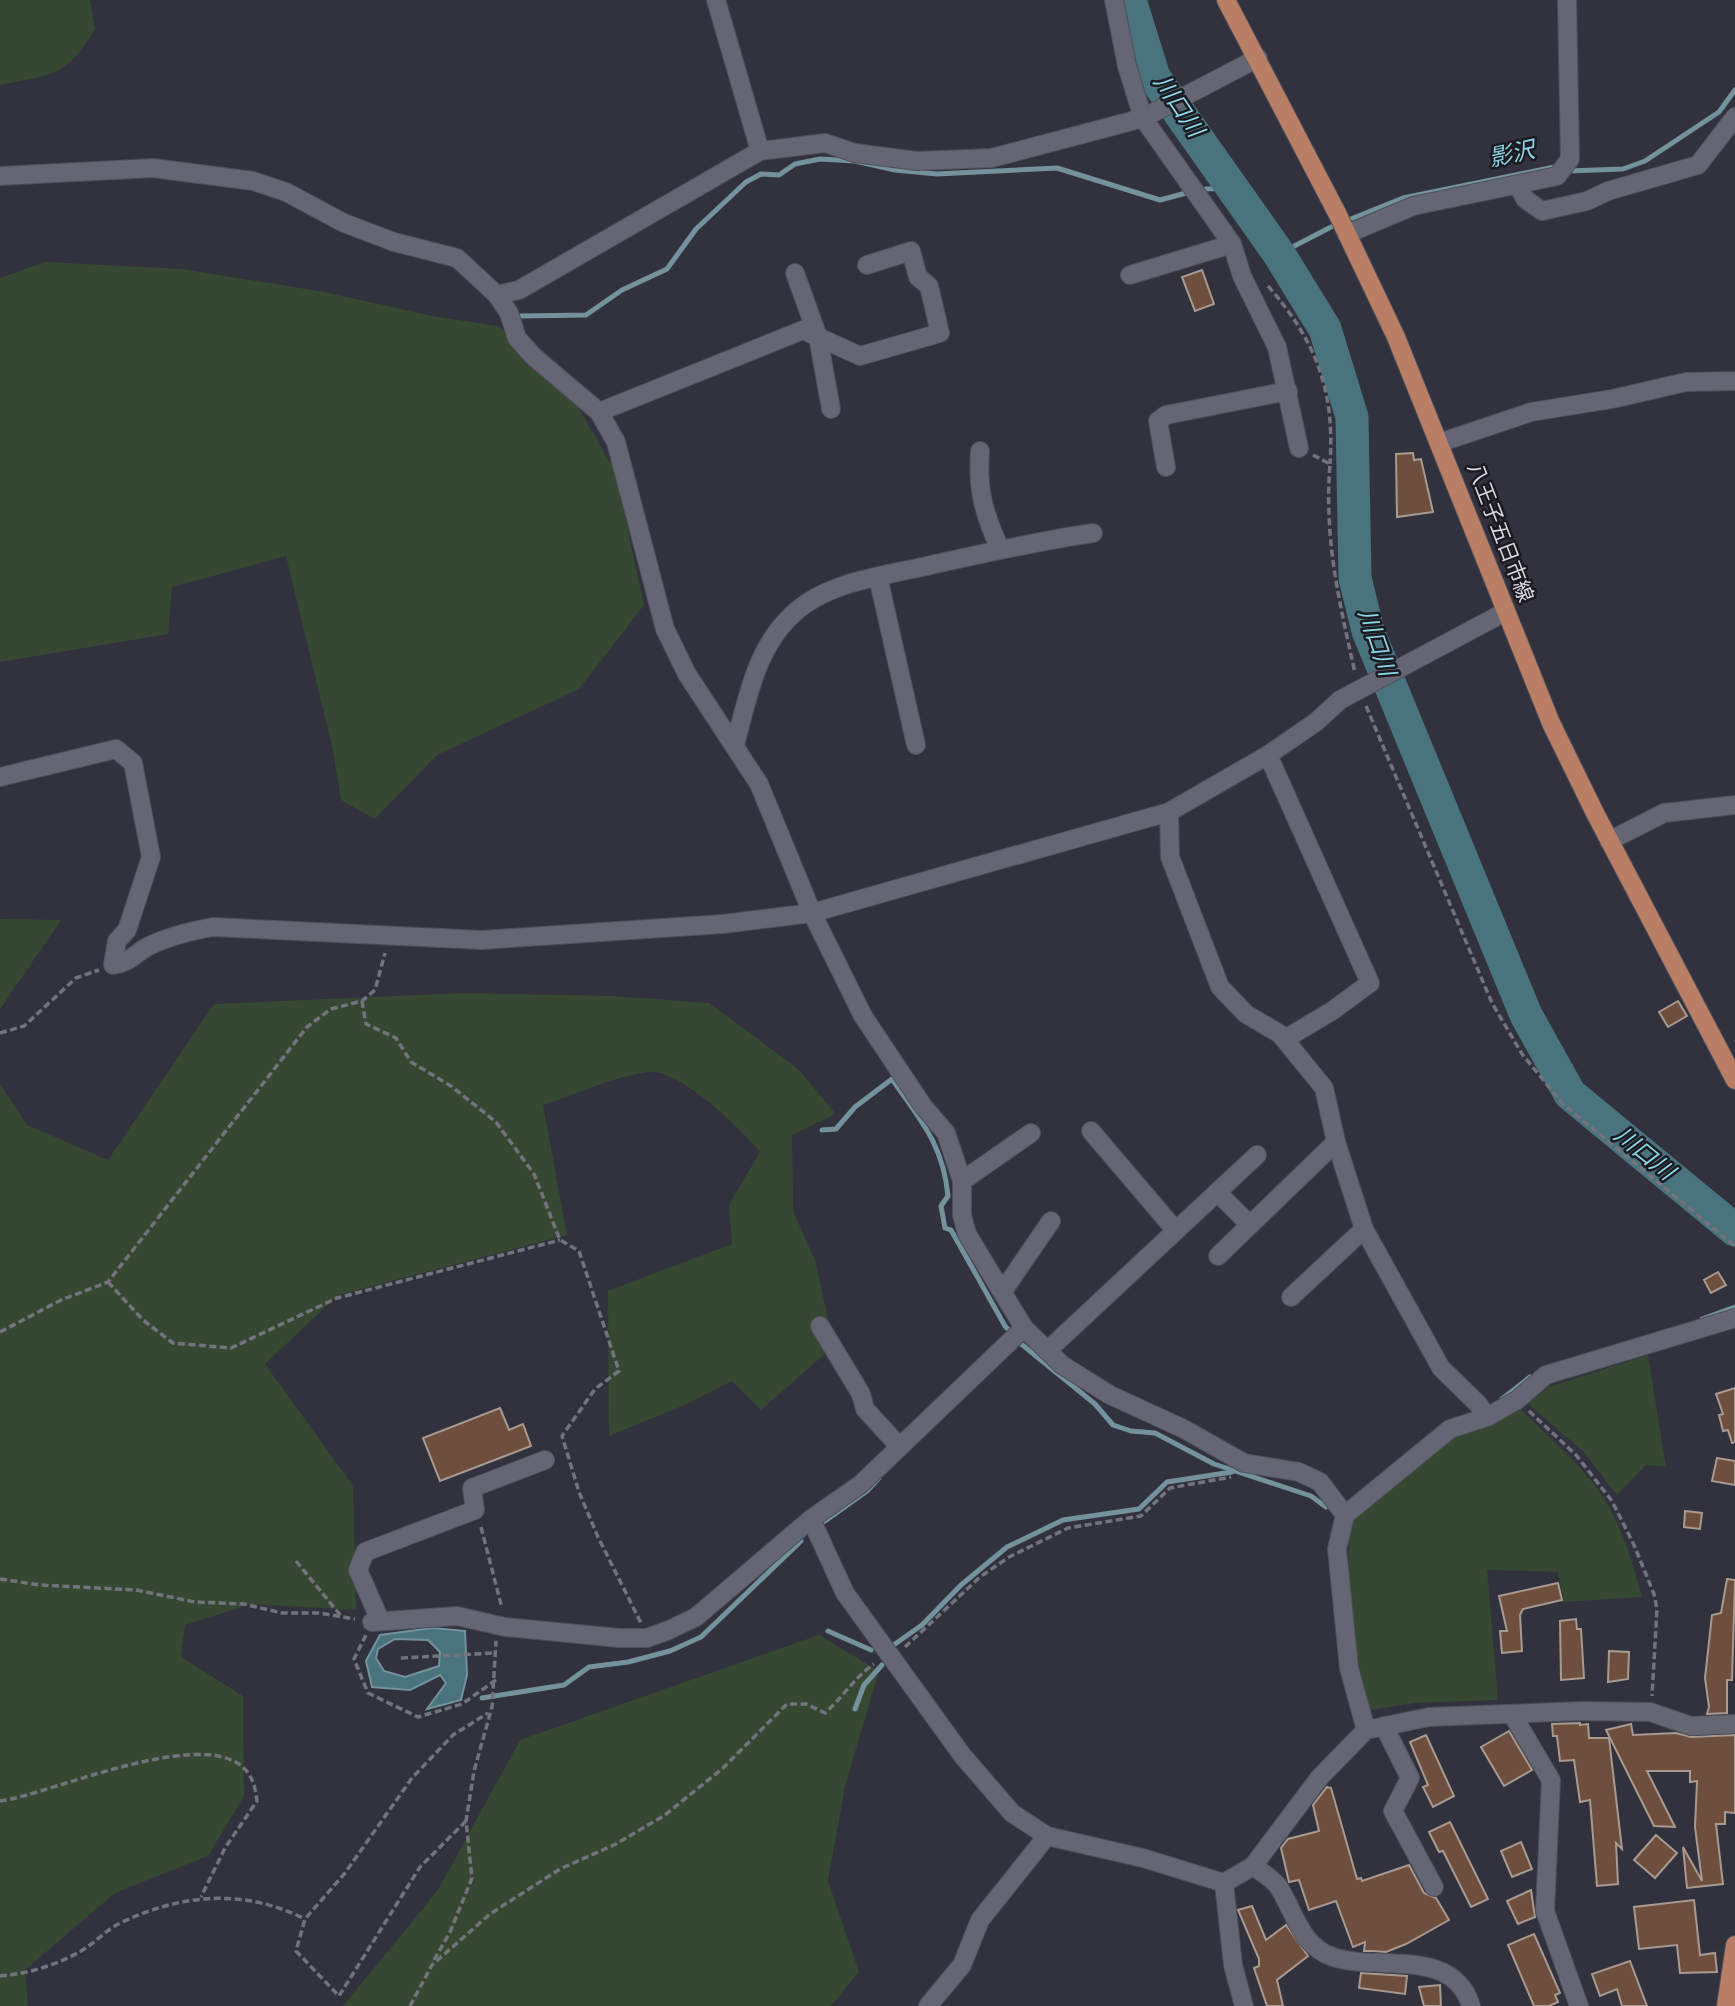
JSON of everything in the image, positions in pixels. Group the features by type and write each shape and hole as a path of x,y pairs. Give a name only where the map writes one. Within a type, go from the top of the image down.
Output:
{"main road":[{"name":"八王子五日市線","path":"1226,0 1338,215 1395,337 1551,723 1609,841 1735,1080"},
{"path":"1726,2006 1735,1945"}],"street":[{"path":"716,0 760,151"},
{"path":"1114,0 1127,66 1148,116 1232,244 1242,276 1277,347 1299,448"},
{"path":"1347,234 1413,206 1558,176 1570,159 1567,0"},
{"path":"497,295 519,290 760,151 825,143 855,153 917,162 992,158 1148,116 1258,58"},
{"path":"1518,185 1524,199 1542,211 1587,201 1608,191 1698,165 1735,117"},
{"path":"0,176 153,168 253,181 286,192 344,223 394,243 457,258 497,295 509,313 517,338 533,356 599,412 616,442 665,629 687,674 759,784 812,913 863,1016 923,1105 946,1133 962,1181 962,1215 967,1234 1024,1328 1047,1351 1110,1395 1184,1429 1244,1463 1299,1472 1320,1482 1345,1515"},
{"path":"1130,275 1232,244"},
{"path":"599,412 803,330 860,356 940,333 929,286 918,277 911,251 867,265"},
{"path":"795,273 818,337 831,409"},
{"path":"1439,443 1531,412 1612,399 1686,382 1735,382"},
{"path":"1166,467 1158,421 1166,415 1288,391"},
{"path":"980,452 978,484 988,522 1000,549"},
{"path":"735,745 754,675 772,640 791,615 810,600 846,584 1000,549 1093,533"},
{"path":"878,577 916,746"},
{"path":"0,777 116,749 133,763 151,857 127,930 117,941 113,965 128,962 144,949 177,934 213,927 482,940 723,924 812,913 1169,812 1268,755 1316,722 1340,701 1505,612"},
{"path":"1268,755 1370,983 1332,1011 1285,1039"},
{"path":"1609,841 1664,813 1735,805"},
{"path":"1169,812 1170,857 1220,987 1246,1014 1285,1039 1324,1087 1336,1142 1364,1229 1441,1368 1478,1404 1486,1417"},
{"path":"1091,1131 1176,1231"},
{"path":"962,1181 1031,1133"},
{"path":"1218,1256 1336,1142"},
{"path":"1047,1351 1257,1156"},
{"path":"1217,1192 1250,1226"},
{"path":"1003,1291 1051,1221"},
{"path":"1291,1297 1364,1229"},
{"path":"1366,1730 1349,1668 1337,1549 1345,1515 1450,1429 1486,1417 1517,1400 1546,1375 1735,1318"},
{"path":"820,1326 861,1394 865,1409 898,1445"},
{"path":"545,1460 472,1488 475,1510 365,1552 358,1570 376,1621 457,1616 498,1626 620,1638 647,1638 669,1630 696,1617 811,1519 861,1484 898,1445 1024,1328"},
{"path":"811,1519 845,1593 961,1755 1012,1813 1047,1836 1143,1858 1224,1883 1253,1866 1320,1777 1366,1730 1429,1717 1512,1714 1650,1712 1691,1726 1735,1724"},
{"path":"1512,1714 1551,1780 1545,1910 1578,2006"},
{"path":"1384,1726 1410,1778 1393,1811 1434,1887"},
{"path":"929,2006 962,1965 981,1920 1047,1836"},
{"path":"1253,1866 1277,1884 1308,1942 1332,1957 1428,1966 1454,1979 1468,1997 1471,2006"},
{"path":"1224,1883 1233,1965 1244,2006"}],"path":[{"path":"1264,281 1306,335 1323,374 1332,440 1328,489 1334,583 1359,690 1492,1003 1522,1055 1563,1104 1735,1247"},
{"path":"1299,448 1330,464"},
{"path":"0,1332 61,1300 108,1282 307,1027 331,1009 362,1001 375,990 389,937"},
{"path":"0,1033 24,1026 76,978 113,965"},
{"path":"362,1001 366,1024 396,1038 411,1062 451,1086 496,1122 534,1174 560,1240 579,1251 619,1371 595,1389 562,1436 579,1492 597,1537 637,1611"},
{"path":"108,1282 143,1320 173,1343 231,1348 337,1298 560,1240"},
{"path":"1517,1400 1576,1455 1612,1501 1634,1545 1654,1594 1657,1609 1650,1712"},
{"path":"432,1965 490,1914 542,1881 665,1815 723,1768 787,1704 806,1704 825,1713 844,1696 861,1673 892,1656 923,1633 980,1577 1010,1557 1068,1528 1141,1516 1170,1488 1239,1476"},
{"path":"483,1535 501,1602"},
{"path":"296,1561 341,1616"},
{"path":"0,1579 40,1585 136,1590 195,1602 244,1604 282,1613 376,1621 354,1659 368,1693 418,1717 462,1704 495,1682"},
{"path":"411,2006 450,1933 472,1878 466,1821 488,1713 492,1707 498,1626"},
{"path":"401,1658 494,1653"},
{"path":"466,1821 420,1867 339,1996 296,1951 305,1919 345,1873 412,1778 453,1735 488,1713"},
{"path":"0,1801 24,1799 65,1782 172,1755 211,1755 236,1762 252,1778 257,1801 225,1848 201,1897"},
{"path":"0,1976 24,1974 80,1952 118,1924 165,1906 201,1897 237,1899 305,1919"}],"green space":[{"path":"0,0 90,0 95,29 75,57 56,71 0,85"},
{"path":"45,262 183,269 324,292 432,316 498,326 557,371 615,471 644,605 579,689 437,755 375,819 341,800 332,746 286,556 172,587 168,634 0,662 0,278"},
{"path":"0,919 61,920 0,1009"},
{"path":"464,993 614,996 709,1003 797,1068 836,1114 792,1135 793,1211 815,1260 834,1346 761,1410 732,1381 689,1403 609,1436 608,1291 732,1244 729,1205 760,1152 725,1115 692,1089 660,1073 647,1072 621,1078 543,1105 567,1235 338,1295 265,1364 353,1486 356,1610 251,1604 185,1625 181,1657 243,1696 244,1796 208,1856 115,1893 25,1970 28,2006 0,2006 0,1084 27,1125 108,1160 214,1004"},
{"path":"1648,1355 1666,1467 1646,1465 1617,1495 1584,1452 1527,1403 1549,1387"},
{"path":"1519,1408 1579,1466 1599,1491 1623,1538 1642,1597 1564,1602 1558,1572 1487,1570 1498,1700 1414,1703 1370,1710 1358,1661 1351,1611 1348,1561 1353,1512 1454,1430 1493,1425"},
{"path":"819,1635 879,1671 845,1786 828,1881 859,1972 831,2006 343,2006 438,1890 520,1740"}],"water":[{"path":"432,1628 465,1631 467,1675 461,1700 427,1709 446,1683 440,1675 410,1690 372,1687 366,1661 380,1635","holes":["395,1639 428,1640 440,1652 439,1666 405,1677 384,1671 376,1658 378,1649"]}],"building":[{"path":"1202,270 1214,304 1195,311 1182,277"},
{"path":"1413,453 1414,460 1421,459 1433,512 1397,517 1396,454"},
{"path":"1678,1001 1687,1016 1668,1027 1659,1012"},
{"path":"1718,1272 1726,1285 1711,1293 1704,1280"},
{"path":"1735,1388 1735,1442 1732,1443 1728,1430 1723,1431 1719,1415 1723,1414 1716,1394"},
{"path":"500,1408 509,1430 523,1424 531,1446 440,1481 423,1438"},
{"path":"1717,1458 1735,1461 1735,1485 1712,1481"},
{"path":"1685,1511 1702,1513 1700,1529 1684,1527"},
{"path":"1727,1579 1735,1580 1732,1680 1727,1680 1727,1713 1707,1714 1709,1707 1705,1678 1712,1615 1721,1613"},
{"path":"1558,1583 1562,1600 1523,1609 1520,1615 1522,1651 1502,1653 1500,1631 1507,1631 1499,1596"},
{"path":"1576,1619 1577,1629 1581,1629 1584,1678 1561,1680 1560,1621"},
{"path":"1609,1651 1629,1652 1628,1679 1608,1682"},
{"path":"1552,1724 1588,1724 1589,1738 1609,1738 1622,1849 1616,1843 1618,1884 1597,1886 1590,1800 1580,1802 1574,1760 1560,1761 1557,1736 1553,1736"},
{"path":"1631,1724 1633,1735 1735,1735 1735,1813 1725,1812 1725,1824 1716,1824 1723,1884 1687,1888 1683,1847 1702,1881 1695,1827 1697,1781 1690,1782 1690,1771 1647,1771 1675,1827 1654,1826 1606,1730"},
{"path":"1509,1731 1532,1770 1504,1786 1481,1747"},
{"path":"1426,1735 1454,1796 1433,1807 1423,1787 1428,1785 1410,1742"},
{"path":"1327,1787 1331,1788 1357,1879 1361,1878 1362,1881 1409,1865 1424,1893 1436,1898 1449,1920 1386,1952 1364,1951 1365,1942 1353,1947 1336,1901 1309,1910 1299,1880 1289,1882 1281,1848 1288,1839 1319,1831 1313,1805"},
{"path":"1450,1822 1488,1899 1471,1907 1443,1851 1439,1852 1429,1832"},
{"path":"1656,1835 1677,1853 1655,1878 1634,1860"},
{"path":"1521,1842 1532,1869 1512,1877 1501,1851"},
{"path":"1531,1890 1535,1917 1518,1924 1507,1901"},
{"path":"1694,1900 1700,1955 1715,1953 1717,1972 1680,1973 1677,1945 1639,1949 1634,1907"},
{"path":"1252,1906 1266,1940 1286,1925 1308,1956 1277,1980 1283,2006 1267,2006 1254,1968 1259,1966 1259,1959 1238,1910"},
{"path":"1534,1934 1560,1993 1555,1995 1558,2002 1549,2006 1534,2006 1508,1945"},
{"path":"1630,1961 1647,2006 1622,2006 1617,1989 1600,1996 1592,1974"},
{"path":"1361,1973 1407,1976 1405,1994 1359,1988"},
{"path":"1440,1985 1441,2006 1424,2006 1419,1987"}],"waterway":[{"name":"川口川","path":"1130,0 1154,77 1279,254 1325,329 1352,417 1355,578 1368,631 1526,1015 1570,1094 1735,1230"},
{"name":"影沢","path":"1567,171 1623,169 1645,161 1719,112 1735,90"},
{"path":"519,316 586,315 622,290 667,269 696,229 746,182 761,174 779,175 795,164 820,159 855,161 895,170 937,174 1057,168 1160,200 1186,193"},
{"name":"影沢","path":"1279,254 1331,227 1403,198 1559,166"},
{"path":"1205,189 1231,188"},
{"path":"822,1130 836,1129 855,1107 892,1079 936,1147 948,1196 941,1206 945,1228 951,1230 1005,1326 1020,1343 1095,1404 1113,1425 1131,1431 1155,1433 1214,1464 1311,1496 1326,1507"},
{"path":"1702,1319 1735,1307"},
{"path":"1502,1399 1530,1377"},
{"path":"895,1644 922,1625 961,1585 1007,1547 1063,1520 1139,1509 1167,1482 1232,1472"},
{"path":"825,1521 867,1491 879,1478"},
{"path":"482,1698 564,1685 589,1667 628,1662 670,1651 701,1637 801,1541"},
{"path":"828,1631 871,1650"},
{"path":"855,1709 864,1685 882,1665"}]}
